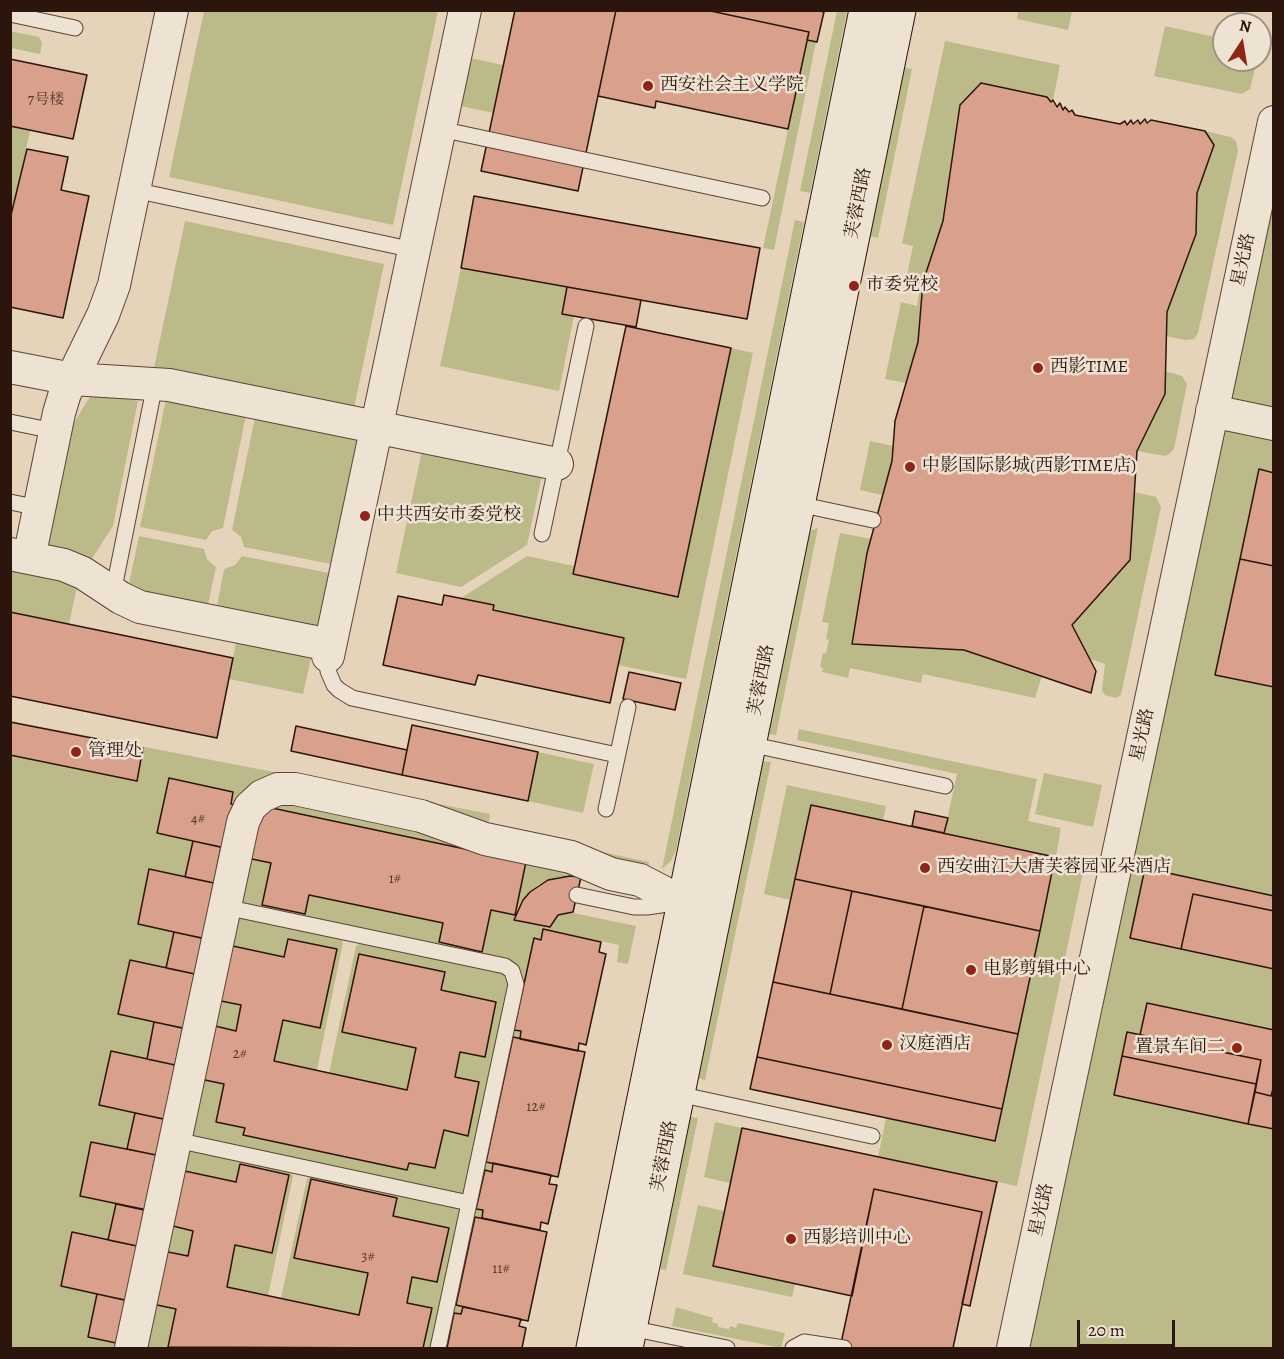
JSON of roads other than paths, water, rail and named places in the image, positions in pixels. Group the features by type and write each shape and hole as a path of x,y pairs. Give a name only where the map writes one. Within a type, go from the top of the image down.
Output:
{"main road":[{"name":"芙蓉西路","path":"593,1348 692,905 866,10"},
{"name":"芙蓉西路","path":"628,1338 678,1094 692,905 749,744 898,10"}],"street":[{"path":"172,10 114,285 103,315 65,393 54,431 25,505 20,556 64,565 83,573 113,593 140,607 329,651 465,10"},
{"name":"星光路","path":"1013,1348 1274,122"},
{"path":"10,367 72,379 155,384 557,464"},
{"path":"1212,411 1274,424"},
{"path":"131,1348 243,822 250,807 262,795 278,789 286,789 421,816 485,839 571,857 611,874 640,880 692,905"}],"lane":[{"path":"10,14 75,28"},
{"path":"440,129 762,198"},
{"path":"134,190 414,250"},
{"path":"542,534 586,327"},
{"path":"113,593 155,384"},
{"path":"10,423 54,431"},
{"path":"798,504 873,520"},
{"path":"329,651 328,671 334,684 352,698 617,755"},
{"path":"606,809 628,707"},
{"path":"749,744 945,786"},
{"path":"577,895 634,907 692,905"},
{"path":"225,907 505,966 512,971 516,984 438,1348"},
{"path":"678,1094 872,1136"},
{"path":"176,1140 469,1203"},
{"path":"628,1338 727,1348"},
{"path":"793,1348 804,1342 812,1342 844,1348"}],"place":[{"name":"西安社会主义学院","path":"648,86"},
{"name":"市委党校","path":"854,286"},
{"name":"西影TIME","path":"1038,368"},
{"name":"中影国际影城(西影TIME店)","path":"910,467"},
{"name":"中共西安市委党校","path":"365,516"},
{"name":"管理处","path":"76,752"},
{"name":"西安曲江大唐芙蓉园亚朵酒店","path":"925,868"},
{"name":"电影剪辑中心","path":"971,970"},
{"name":"汉庭酒店","path":"887,1045"},
{"name":"置景车间二","path":"1237,1048"},
{"name":"西影培训中心","path":"791,1239"}]}
